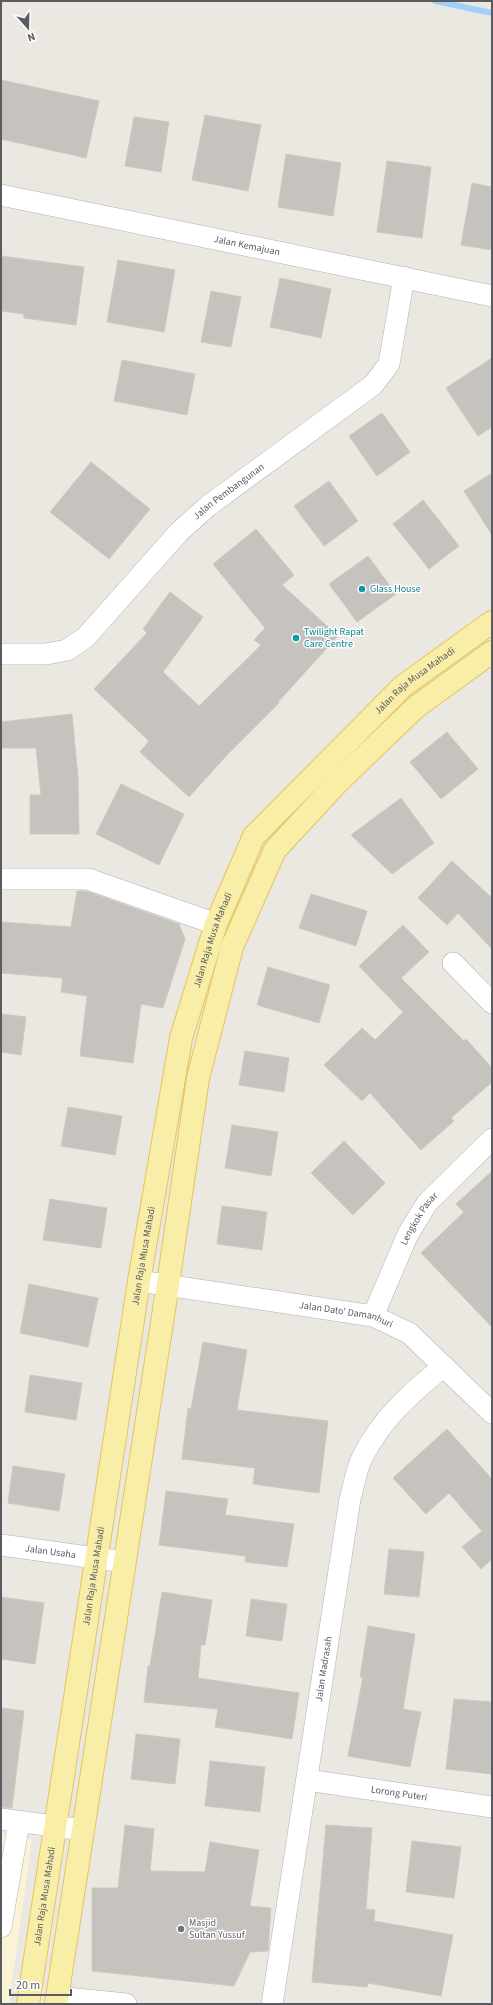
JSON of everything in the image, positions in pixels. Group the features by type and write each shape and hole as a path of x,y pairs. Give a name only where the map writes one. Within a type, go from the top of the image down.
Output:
{"main road":[{"name":"Jalan Raja Musa Mahadi","path":"28,2004 140,1281 181,1038 216,924 254,836 403,686 492,622"},
{"name":"Jalan Raja Musa Mahadi","path":"56,2000 168,1284 198,1078 232,947 275,850 340,781 416,707 492,652"}],"street":[{"name":"Jalan Kemajuan","path":"1,195 492,296"},
{"name":"Jalan Pembangunan","path":"1,654 46,654 67,650 86,637 179,532 208,506 373,385 389,364 404,277"},
{"path":"1,879 88,879 216,924"},
{"path":"453,962 492,1003"},
{"name":"Lengkok Pasar","path":"373,1316 408,1234 427,1203 492,1139"},
{"name":"Jalan Dato' Damanhuri","path":"140,1281 373,1316 409,1333 492,1413"},
{"name":"Jalan Madrasah","path":"272,2004 350,1499 362,1459 379,1428 399,1405 444,1366"},
{"name":"Jalan Usaha","path":"1,1545 125,1562"},
{"name":"Lorong Puteri","path":"307,1780 492,1807"},
{"path":"1,1927 10,1821 83,1830"},
{"path":"56,2000 126,2004"}],"shaded area":[{"path":"1,1834 32,1839 9,2004 1,2004"}],"building":[{"path":"1,80 99,101 86,158 1,139"},
{"path":"205,115 261,125 248,191 192,180"},
{"path":"134,117 169,122 161,172 125,166"},
{"path":"286,154 341,163 333,216 278,207"},
{"path":"387,161 431,167 422,238 377,232"},
{"path":"472,183 492,187 492,250 461,245"},
{"path":"1,256 84,267 76,325 24,318 24,314 1,311"},
{"path":"118,260 175,270 164,332 107,322"},
{"path":"280,278 331,289 321,338 270,327"},
{"path":"211,291 241,297 231,347 201,342"},
{"path":"492,358 492,427 478,436 446,388"},
{"path":"122,360 195,374 187,415 114,401"},
{"path":"382,413 410,452 377,476 349,436"},
{"path":"91,462 150,509 109,559 50,512"},
{"path":"492,473 492,535 464,491"},
{"path":"329,481 358,521 324,546 294,506"},
{"path":"423,500 459,546 429,569 393,524"},
{"path":"256,529 294,575 282,585 338,636 278,702 279,703 227,755 189,797 140,752 149,741 94,689 147,633 143,629 170,592 203,617 163,672 199,706 261,645 254,640 265,628 213,564"},
{"name":"Glass House","path":"368,556 396,594 357,622 329,584"},
{"path":"72,714 78,777 79,834 30,834 30,795 41,795 36,748 1,748 1,722"},
{"path":"447,732 478,769 441,799 410,762"},
{"path":"121,784 184,814 159,865 96,834"},
{"path":"401,798 434,843 392,874 351,835"},
{"path":"452,861 492,898 492,949 458,913 447,925 418,898"},
{"path":"77,891 86,891 179,924 185,939 163,1008 141,1004 133,1063 80,1056 87,996 61,992 63,978 1,973 1,922 71,927"},
{"path":"311,894 367,911 356,946 299,928"},
{"path":"403,925 429,952 401,978 464,1041 466,1039 492,1068 492,1082 451,1118 454,1121 421,1150 370,1093 362,1101 324,1065 362,1028 375,1040 403,1012 359,966"},
{"path":"268,967 330,985 319,1023 257,1005"},
{"path":"1,1014 26,1017 21,1055 1,1052"},
{"path":"245,1051 289,1058 284,1092 239,1085"},
{"path":"68,1107 122,1116 115,1155 61,1146"},
{"path":"232,1125 278,1132 271,1176 225,1168"},
{"path":"344,1141 385,1183 353,1215 311,1173"},
{"path":"492,1171 492,1327 421,1253 464,1212 456,1204"},
{"path":"50,1199 107,1208 101,1248 43,1240"},
{"path":"222,1206 267,1212 262,1250 217,1244"},
{"path":"29,1284 98,1298 88,1347 20,1333"},
{"path":"203,1342 247,1350 237,1410 328,1421 319,1493 253,1484 255,1468 182,1459 188,1408 191,1409"},
{"path":"30,1375 82,1383 76,1420 25,1412"},
{"path":"447,1429 492,1479 492,1559 481,1569 462,1547 482,1531 449,1493 426,1514 393,1478"},
{"path":"13,1466 65,1474 59,1511 8,1503"},
{"path":"166,1491 228,1499 225,1515 294,1524 287,1567 245,1562 246,1556 159,1545"},
{"path":"389,1549 424,1552 419,1597 384,1594"},
{"path":"162,1592 212,1600 205,1645 201,1645 198,1678 299,1693 292,1739 215,1727 218,1709 144,1702 148,1666 150,1666"},
{"path":"1,1597 44,1603 35,1664 1,1659"},
{"path":"251,1599 287,1604 282,1641 246,1636"},
{"path":"368,1626 415,1634 403,1709 421,1712 410,1767 348,1756 363,1677 360,1677"},
{"path":"454,1699 492,1702 492,1774 446,1769"},
{"path":"1,1708 24,1711 12,1808 1,1807"},
{"path":"136,1734 180,1739 175,1784 131,1779"},
{"path":"210,1761 265,1767 260,1812 205,1806"},
{"name":"Masjid Sultan Yussuf","path":"125,1825 154,1829 150,1871 205,1872 210,1842 259,1850 250,1906 271,1908 268,1951 250,1952 234,1986 92,1971 92,1888 118,1888"},
{"path":"326,1825 372,1828 366,1909 375,1910 374,1921 453,1935 441,1996 368,1983 367,1987 312,1982"},
{"path":"412,1841 461,1847 454,1898 406,1892"}],"waterway":[{"path":"435,1 492,13"}],"place":[{"name":"Glass House","path":"362,589"},
{"name":"Twilight Rapat Care Centre","path":"296,638"},
{"name":"Masjid Sultan Yussuf","path":"181,1929"}]}
